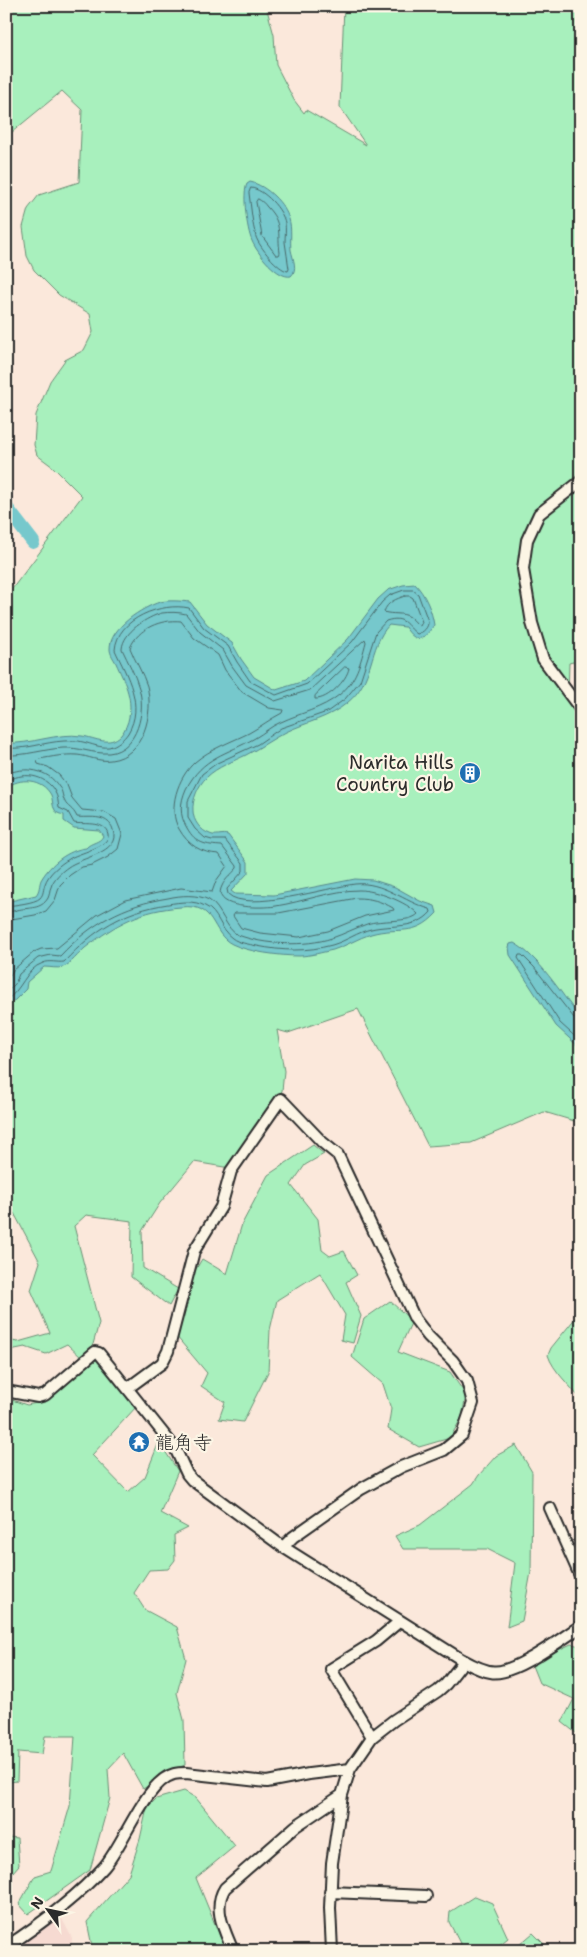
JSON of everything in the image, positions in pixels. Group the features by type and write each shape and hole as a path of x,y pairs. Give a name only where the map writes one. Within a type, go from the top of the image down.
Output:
{"street":[{"path":"581,481 546,507 540,514 527,540 524,569 532,623 543,659 581,710"},
{"path":"128,1388 162,1363 168,1351 194,1251 221,1207 231,1171 281,1099 322,1142 338,1155 415,1319 428,1336 453,1361 467,1381 473,1402 462,1435 444,1450 401,1467 361,1488 293,1537 283,1547"},
{"path":"6,1391 38,1397 45,1394 95,1352 99,1353 174,1448 192,1480 283,1547 476,1667 493,1672 517,1667 581,1626"},
{"path":"550,1508 581,1578"},
{"path":"372,1737 331,1669 376,1641 400,1621"},
{"path":"332,1951 330,1892 332,1863 342,1795 350,1769 372,1737 388,1724 438,1691 464,1661"},
{"path":"6,1947 74,1897 104,1866 119,1846 147,1796 156,1786 173,1774 186,1773 267,1782 350,1769"},
{"path":"233,1951 220,1918 221,1894 225,1888 296,1826 342,1795"},
{"path":"330,1892 426,1896"}],"shaded area":[{"path":"59,1913 72,1938 71,1948 48,1951 8,1951"}],"green space":[{"name":"Narita Hills Country Club","path":"6,6 266,6 274,35 276,65 294,100 304,113 306,110 366,145 340,107 344,6 571,6 581,15 581,660 569,663 568,698 581,686 581,1123 544,1112 471,1143 428,1146 358,1009 288,1033 277,1030 284,1071 282,1091 258,1121 230,1168 194,1162 160,1203 142,1231 143,1268 178,1289 169,1306 131,1277 132,1221 86,1215 74,1226 99,1323 90,1355 82,1358 67,1344 46,1354 25,1347 10,1350 6,1364 6,1340 18,1342 50,1333 31,1290 40,1262 14,1213 6,1212 6,597 82,496 53,467 37,455 34,445 36,415 50,381 65,360 84,350 93,332 90,314 59,295 34,270 27,256 23,227 28,209 39,195 79,182 82,110 62,91 6,137"},
{"path":"313,1145 324,1154 305,1165 291,1185 318,1219 322,1250 330,1256 344,1251 357,1275 346,1282 361,1316 353,1343 341,1340 345,1315 320,1273 277,1300 270,1330 268,1372 243,1422 219,1419 225,1402 201,1386 207,1373 176,1336 193,1274 202,1259 227,1274 242,1224 268,1175"},
{"path":"390,1301 412,1321 398,1352 450,1372 466,1395 462,1417 450,1438 419,1447 388,1429 391,1409 383,1384 352,1357 364,1319"},
{"path":"581,1311 581,1400 558,1372 548,1355 551,1348"},
{"path":"97,1359 137,1406 92,1455 128,1492 145,1477 159,1442 178,1471 160,1513 188,1528 174,1535 175,1560 168,1569 149,1570 134,1593 145,1610 177,1627 186,1659 177,1693 184,1720 185,1765 172,1770 143,1789 123,1753 108,1769 110,1798 90,1870 28,1914 19,1904 35,1876 51,1871 70,1806 75,1736 45,1736 42,1754 18,1752 17,1781 9,1782 9,1837 17,1838 19,1865 6,1880 6,1566 8,1561 6,1560 6,1398 27,1405 42,1402"},
{"path":"516,1445 532,1472 531,1572 522,1621 507,1627 515,1563 487,1549 403,1549 395,1536 420,1525 473,1484 496,1456"},
{"path":"571,1644 581,1646 581,1737 562,1722 574,1699 539,1683 531,1663"},
{"path":"184,1791 196,1798 235,1846 196,1878 226,1951 93,1951 87,1922 129,1874 147,1808 156,1799"},
{"path":"475,1896 492,1903 508,1938 492,1951 464,1951 449,1922 450,1912"},
{"path":"533,1933 551,1951 512,1951"}],"water":[{"path":"250,182 262,187 274,196 287,213 290,223 291,250 295,268 291,276 280,273 268,264 252,241 245,204 247,184"},
{"path":"415,584 425,598 433,620 434,625 426,634 423,637 416,638 405,627 389,625 382,634 362,685 347,703 333,712 286,732 211,773 198,788 193,811 194,818 201,828 212,835 228,835 248,862 248,873 231,891 235,894 274,895 355,879 373,880 395,887 420,901 435,906 437,913 429,921 413,929 371,934 333,950 299,956 265,953 232,944 220,933 207,914 193,907 154,911 130,919 108,931 65,966 58,968 44,967 27,982 26,989 6,1006 6,902 36,895 41,880 54,863 66,855 86,848 100,840 103,836 99,830 74,828 64,821 64,815 59,814 53,807 51,795 47,789 36,782 17,782 6,788 6,743 73,735 107,741 116,739 121,735 129,719 130,703 125,683 111,653 111,641 121,626 128,620 145,608 160,602 190,602 207,624 232,643 254,677 276,690 304,681 348,639 378,599 388,590 403,585"},
{"path":"514,943 532,957 557,986 578,1015 581,1016 581,1049 556,1026 510,955 510,944"}],"waterway":[{"path":"6,507 33,542"}],"place":[{"name":"Narita Hills Country Club","path":"470,773"},
{"name":"龍角寺","path":"139,1442"}]}
